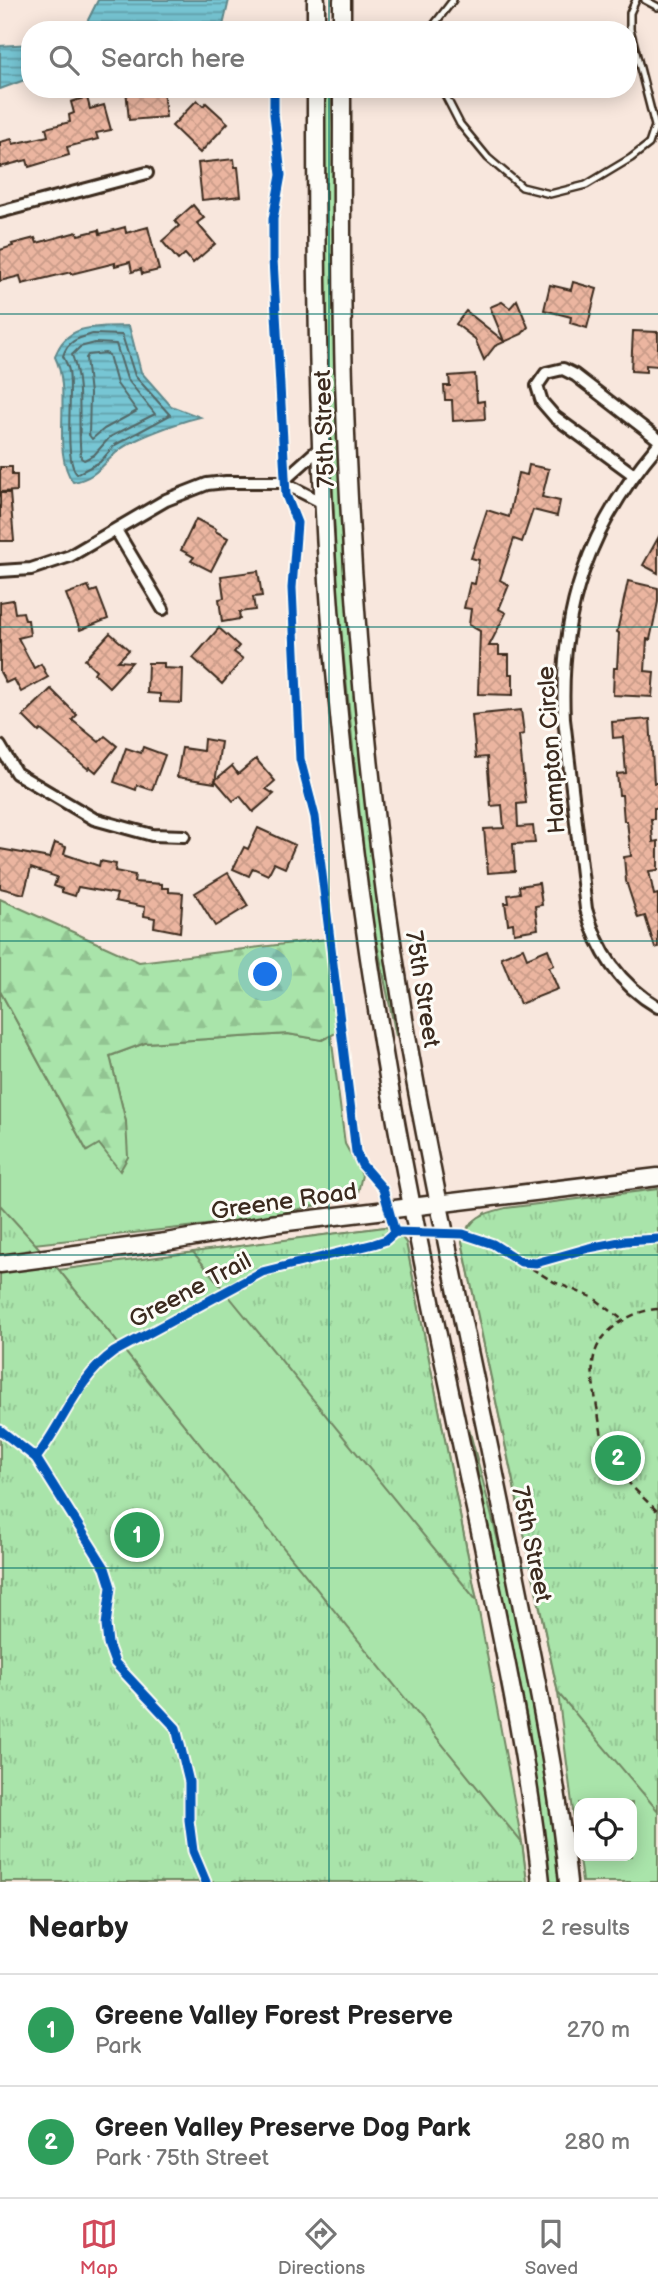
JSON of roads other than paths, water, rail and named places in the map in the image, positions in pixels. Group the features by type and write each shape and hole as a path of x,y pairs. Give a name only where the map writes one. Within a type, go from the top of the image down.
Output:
{"main road":[{"path":"316,0 316,21"},
{"path":"342,0 342,21"},
{"name":"75th Street","path":"316,98 316,302 323,503 335,675 354,850 370,971 412,1206 511,1684 526,1766 541,1882"},
{"name":"75th Street","path":"342,98 344,382 358,630 375,808 394,951 438,1203 546,1718 568,1882"},
{"name":"Greene Road","path":"0,1264 166,1242 271,1224 658,1177"}],"street":[{"path":"0,212 147,173"},
{"path":"635,475 555,417 542,402 537,386 546,373 563,369 575,375 658,439"},
{"name":"Hampton Circle","path":"658,445 622,491 588,556 576,591 565,651 564,709 586,909 592,930 608,963 622,980 658,1007"},
{"path":"282,481 321,447"},
{"path":"0,570 31,569 51,564 70,556 166,500 207,484 282,481 323,503"},
{"path":"116,530 163,608"},
{"path":"0,746 16,773 94,819 152,835 184,836"}],"lane":[{"path":"437,21 453,0"},
{"path":"630,21 630,13 636,0"},
{"path":"645,0 658,7"},
{"path":"447,98 467,132 488,158 522,187 550,194 586,186 649,144 655,126 637,56"}],"water":[{"path":"98,0 229,0 224,21 88,21"},
{"path":"21,45 21,81 0,89 0,46"},
{"path":"129,326 141,372 171,406 200,417 135,441 118,451 93,474 73,482 66,469 63,454 62,387 55,357 60,346 75,332 95,327"}],"place":[{"name":"Green Valley Preserve Dog Park","path":"618,1458"},
{"name":"Greene Valley Forest Preserve","path":"137,1535"}]}
